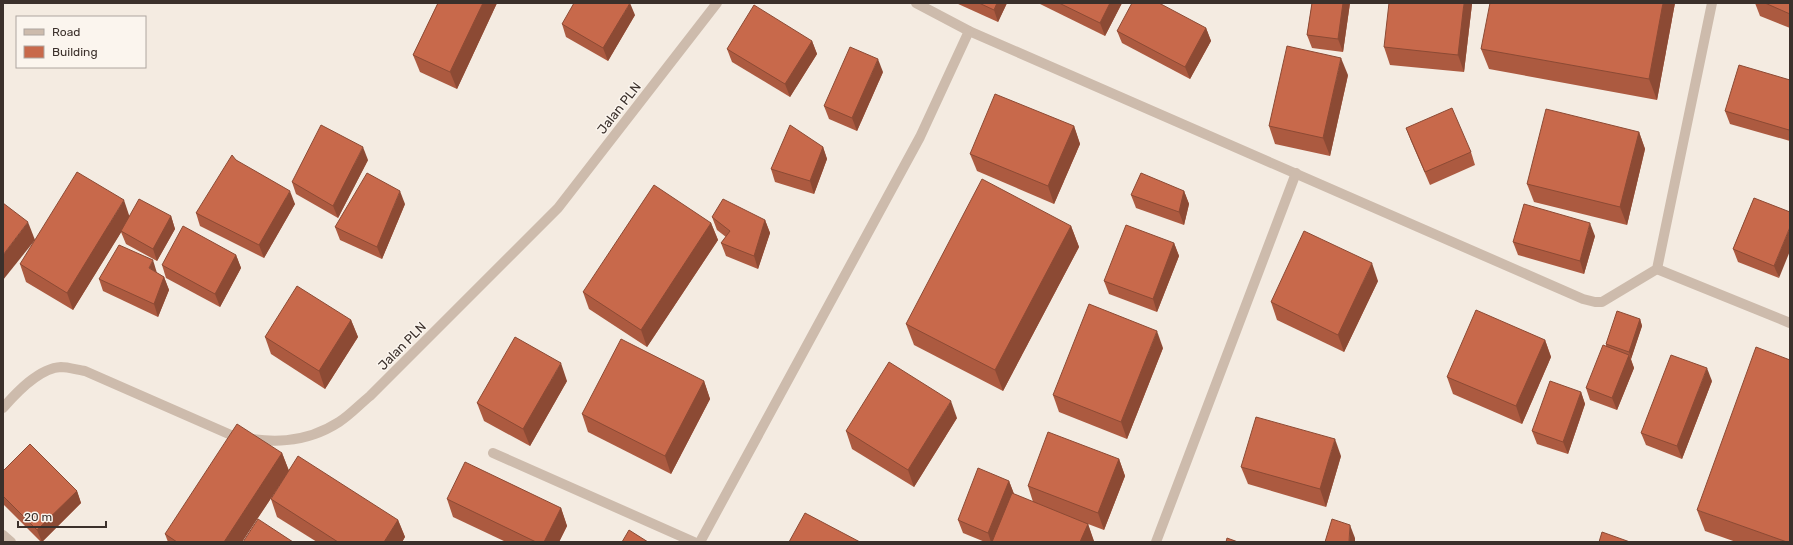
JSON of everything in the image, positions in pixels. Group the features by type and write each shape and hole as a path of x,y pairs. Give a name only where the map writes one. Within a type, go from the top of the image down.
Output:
{"street":[{"name":"Jalan PLN","path":"3,408 15,394 37,375 60,367 85,371 231,435 252,440 281,442 316,434 339,422 370,396 558,208 717,3"},
{"path":"916,3 968,30 1584,299 1595,302 1602,302 1657,269 1712,3"},
{"path":"700,542 920,138 968,30"},
{"path":"1156,542 1296,173"},
{"path":"1657,269 1790,324"},
{"path":"493,453 694,542"},
{"path":"3,535 11,542"}],"building":[{"path":"438,3 483,3 450,72 413,55"},
{"path":"574,3 630,3 603,48 562,24"},
{"path":"979,3 997,3 994,10"},
{"path":"1059,3 1110,3 1100,23"},
{"path":"1132,3 1159,3 1206,28 1185,67 1117,31"},
{"path":"1312,3 1343,3 1338,39 1307,35"},
{"path":"1389,3 1464,3 1458,55 1384,47"},
{"path":"1490,3 1663,3 1649,79 1481,49"},
{"path":"1765,3 1790,3 1790,14"},
{"path":"754,5 812,41 785,84 727,49"},
{"path":"1287,46 1341,58 1323,138 1269,126"},
{"path":"850,47 878,59 852,118 824,106"},
{"path":"1739,65 1790,80 1789,130 1725,111"},
{"path":"995,94 1074,126 1048,186 970,154"},
{"path":"1452,108 1471,152 1425,172 1406,128"},
{"path":"1546,109 1639,132 1620,207 1527,184"},
{"path":"321,125 363,147 333,206 292,182"},
{"path":"790,125 823,147 810,181 771,169"},
{"path":"232,155 236,160 290,191 259,245 196,213"},
{"path":"77,172 124,200 67,293 20,264"},
{"path":"367,173 400,191 377,247 335,227"},
{"path":"1141,173 1184,191 1179,212 1131,195"},
{"path":"982,179 1071,226 995,370 906,324"},
{"path":"654,185 711,223 641,330 583,292"},
{"path":"1754,198 1790,212 1790,227 1774,266 1733,249"},
{"path":"139,199 171,216 153,249 121,231"},
{"path":"723,199 765,220 754,256 721,243 730,231 712,217"},
{"path":"3,203 28,222 3,255"},
{"path":"1524,204 1590,223 1580,261 1513,242"},
{"path":"1126,225 1174,243 1153,299 1104,281"},
{"path":"183,226 236,255 215,294 162,265"},
{"path":"1304,231 1372,263 1338,335 1271,302"},
{"path":"119,245 153,260 149,268 164,277 154,304 99,279"},
{"path":"297,286 351,320 319,371 265,337"},
{"path":"1089,304 1157,331 1121,422 1053,395"},
{"path":"1476,310 1545,340 1516,406 1447,377"},
{"path":"1617,311 1640,319 1629,352 1606,344"},
{"path":"515,337 561,363 523,429 477,403"},
{"path":"621,339 704,381 665,456 582,414"},
{"path":"1603,345 1629,355 1612,398 1586,388"},
{"path":"1756,347 1790,360 1790,542 1697,510"},
{"path":"1671,355 1707,368 1677,446 1641,433"},
{"path":"889,362 951,401 908,470 846,431"},
{"path":"1550,381 1581,392 1563,442 1532,431"},
{"path":"1256,417 1335,439 1320,489 1241,467"},
{"path":"237,424 282,453 224,542 177,542 165,534"},
{"path":"1048,432 1119,459 1098,513 1028,486"},
{"path":"30,444 77,491 37,530 3,496 3,471"},
{"path":"298,456 398,520 384,542 338,542 271,499"},
{"path":"465,462 561,508 544,542 536,542 447,499"},
{"path":"978,468 1009,481 988,533 958,520"},
{"path":"1012,493 1088,524 1080,542 992,542"},
{"path":"805,513 860,542 789,542"},
{"path":"258,519 293,542 243,542"},
{"path":"1332,519 1350,525 1349,542 1325,542"},
{"path":"629,530 648,542 622,542"},
{"path":"1602,532 1630,542 1599,542"},
{"path":"1227,538 1238,542 1226,542"}]}
